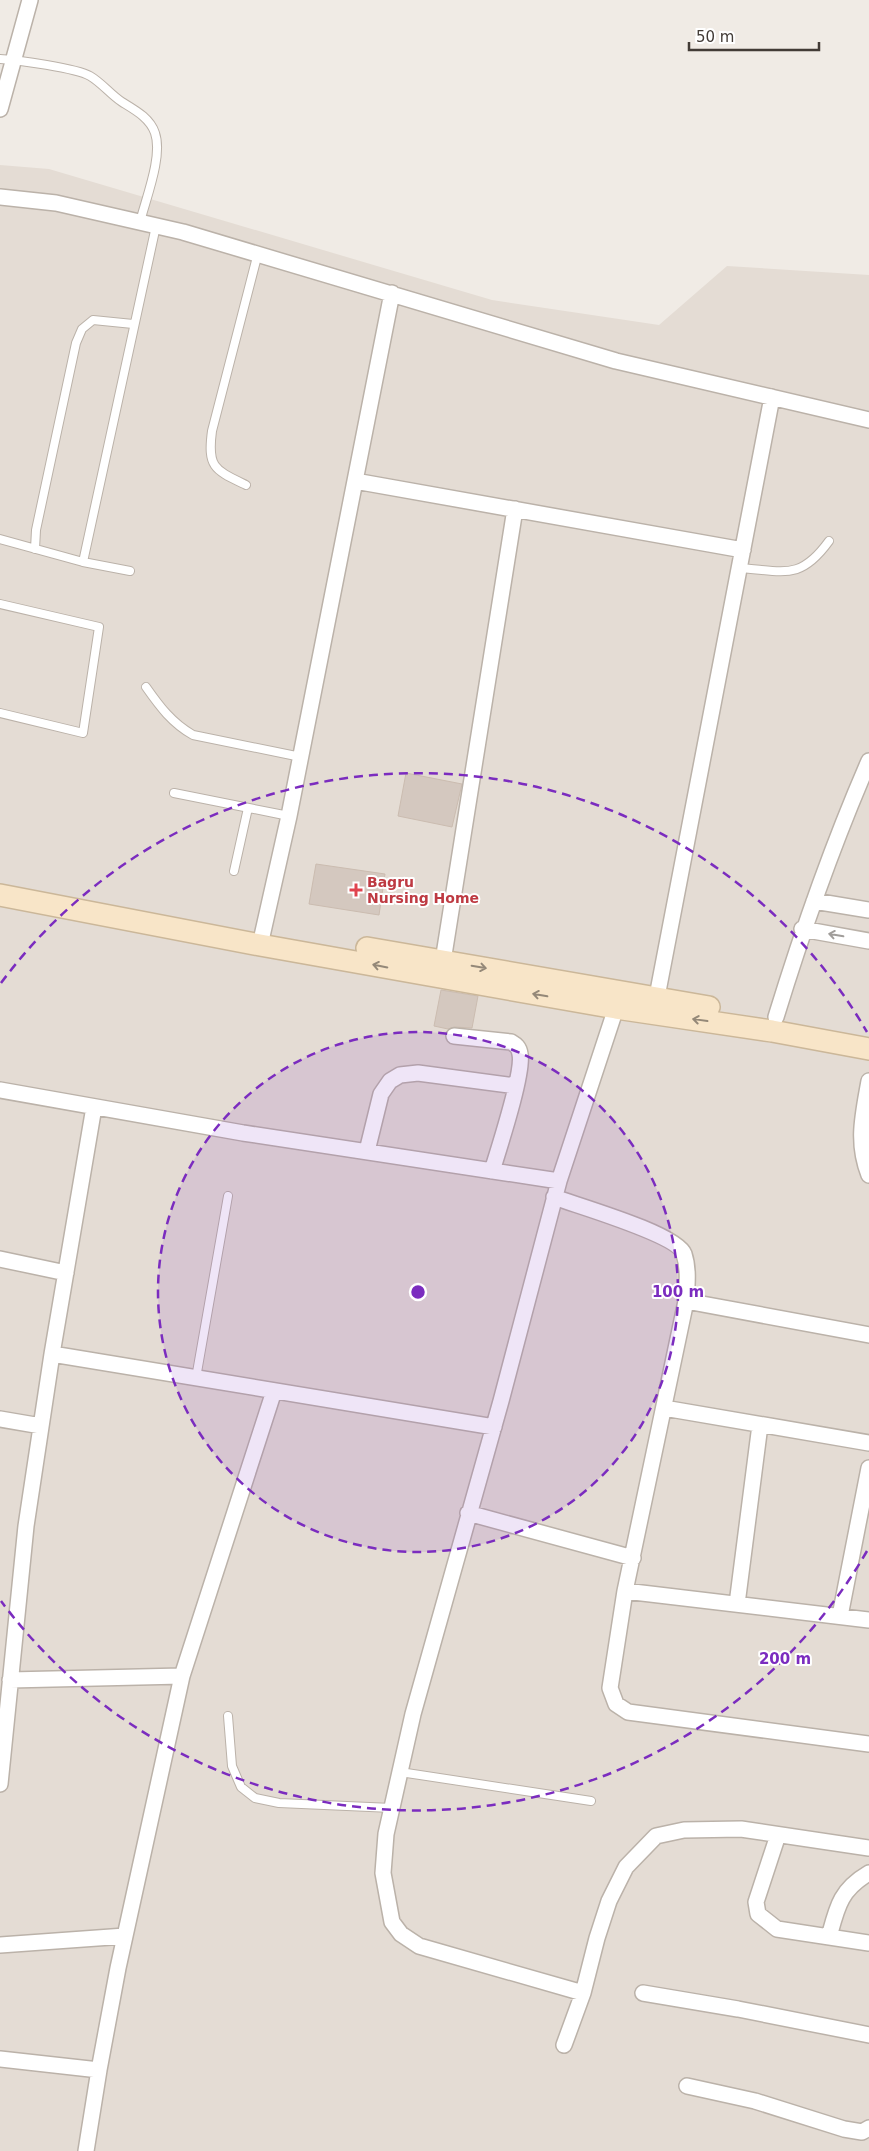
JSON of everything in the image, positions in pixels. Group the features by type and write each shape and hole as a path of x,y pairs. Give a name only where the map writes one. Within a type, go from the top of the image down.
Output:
{"main road":[{"path":"0,882 261,938 616,1008 655,1006 776,1018 869,1035"},
{"path":"0,895 261,938 443,961 869,1049"}],"street":[{"path":"0,109 7,59 30,0"},
{"path":"0,198 56,203 156,226 258,253 616,361 869,420"},
{"path":"261,938 289,816 392,293"},
{"path":"655,1006 772,397"},
{"path":"355,482 743,550"},
{"path":"443,961 515,510"},
{"path":"776,1018 802,930 833,846 869,761"},
{"path":"814,901 869,910"},
{"path":"802,930 869,941"},
{"path":"583,1993 419,1946 400,1934 392,1922 383,1874 386,1834 413,1714 468,1513 494,1427 558,1181 616,1008"},
{"path":"454,1036 511,1042 518,1047 521,1056 516,1086 492,1171"},
{"path":"367,1151 381,1094 390,1081 400,1075 418,1073 516,1086"},
{"path":"869,1081 860,1130 863,1160 869,1175"},
{"path":"0,1090 94,1107 558,1181"},
{"path":"0,1784 26,1526 52,1354 94,1107"},
{"path":"554,1198 641,1227 677,1244 684,1253 687,1272 686,1301 632,1558 610,1688 616,1704 628,1712 868,1739"},
{"path":"0,1259 66,1273"},
{"path":"686,1301 869,1335"},
{"path":"52,1354 494,1427"},
{"path":"86,2151 99,2070 125,1936 182,1676 274,1390"},
{"path":"664,1408 869,1443"},
{"path":"0,1419 41,1426"},
{"path":"738,1604 760,1425"},
{"path":"840,1616 869,1468"},
{"path":"468,1513 632,1558"},
{"path":"626,1591 869,1620"},
{"path":"10,1680 182,1676"},
{"path":"564,2045 583,1993 596,1938 609,1901 626,1867 642,1848 656,1836 684,1830 741,1830 869,1848"},
{"path":"778,1835 756,1902 758,1914 777,1929 869,1943"},
{"path":"829,1937 836,1910 843,1894 856,1881 869,1873"},
{"path":"0,1945 125,1936"},
{"path":"643,1993 738,2009 869,2035"},
{"path":"0,2059 99,2070"},
{"path":"687,2086 755,2101 844,2130 862,2132 869,2128"}],"lane":[{"path":"7,59 89,75 118,100 147,119 155,133 157,145 155,166 140,222"},
{"path":"83,562 133,324 156,226"},
{"path":"246,485 222,474 214,465 209,452 212,431 258,253"},
{"path":"35,549 36,530 72,359 82,329 93,320 133,324"},
{"path":"0,539 83,562 130,571"},
{"path":"740,568 788,572 805,567 817,557 829,541"},
{"path":"0,604 99,627 83,733 0,713"},
{"path":"146,687 167,716 179,727 193,735 300,757"},
{"path":"174,792 289,816"},
{"path":"234,871 248,808"},
{"path":"196,1378 228,1196"},
{"path":"228,1716 232,1766 241,1787 255,1798 279,1803 392,1808"},
{"path":"400,1772 591,1801"}],"shaded area":[{"path":"0,165 49,169 492,300 659,325 727,266 869,275 869,2151 0,2151"}],"building":[{"path":"406,773 462,784 452,827 398,816"},
{"path":"316,864 385,874 379,915 309,904"},
{"path":"441,990 478,996 472,1028 454,1027 448,1029 434,1026"}],"place":[{"name":"Bagru Nursing Home","path":"356,890"}]}
